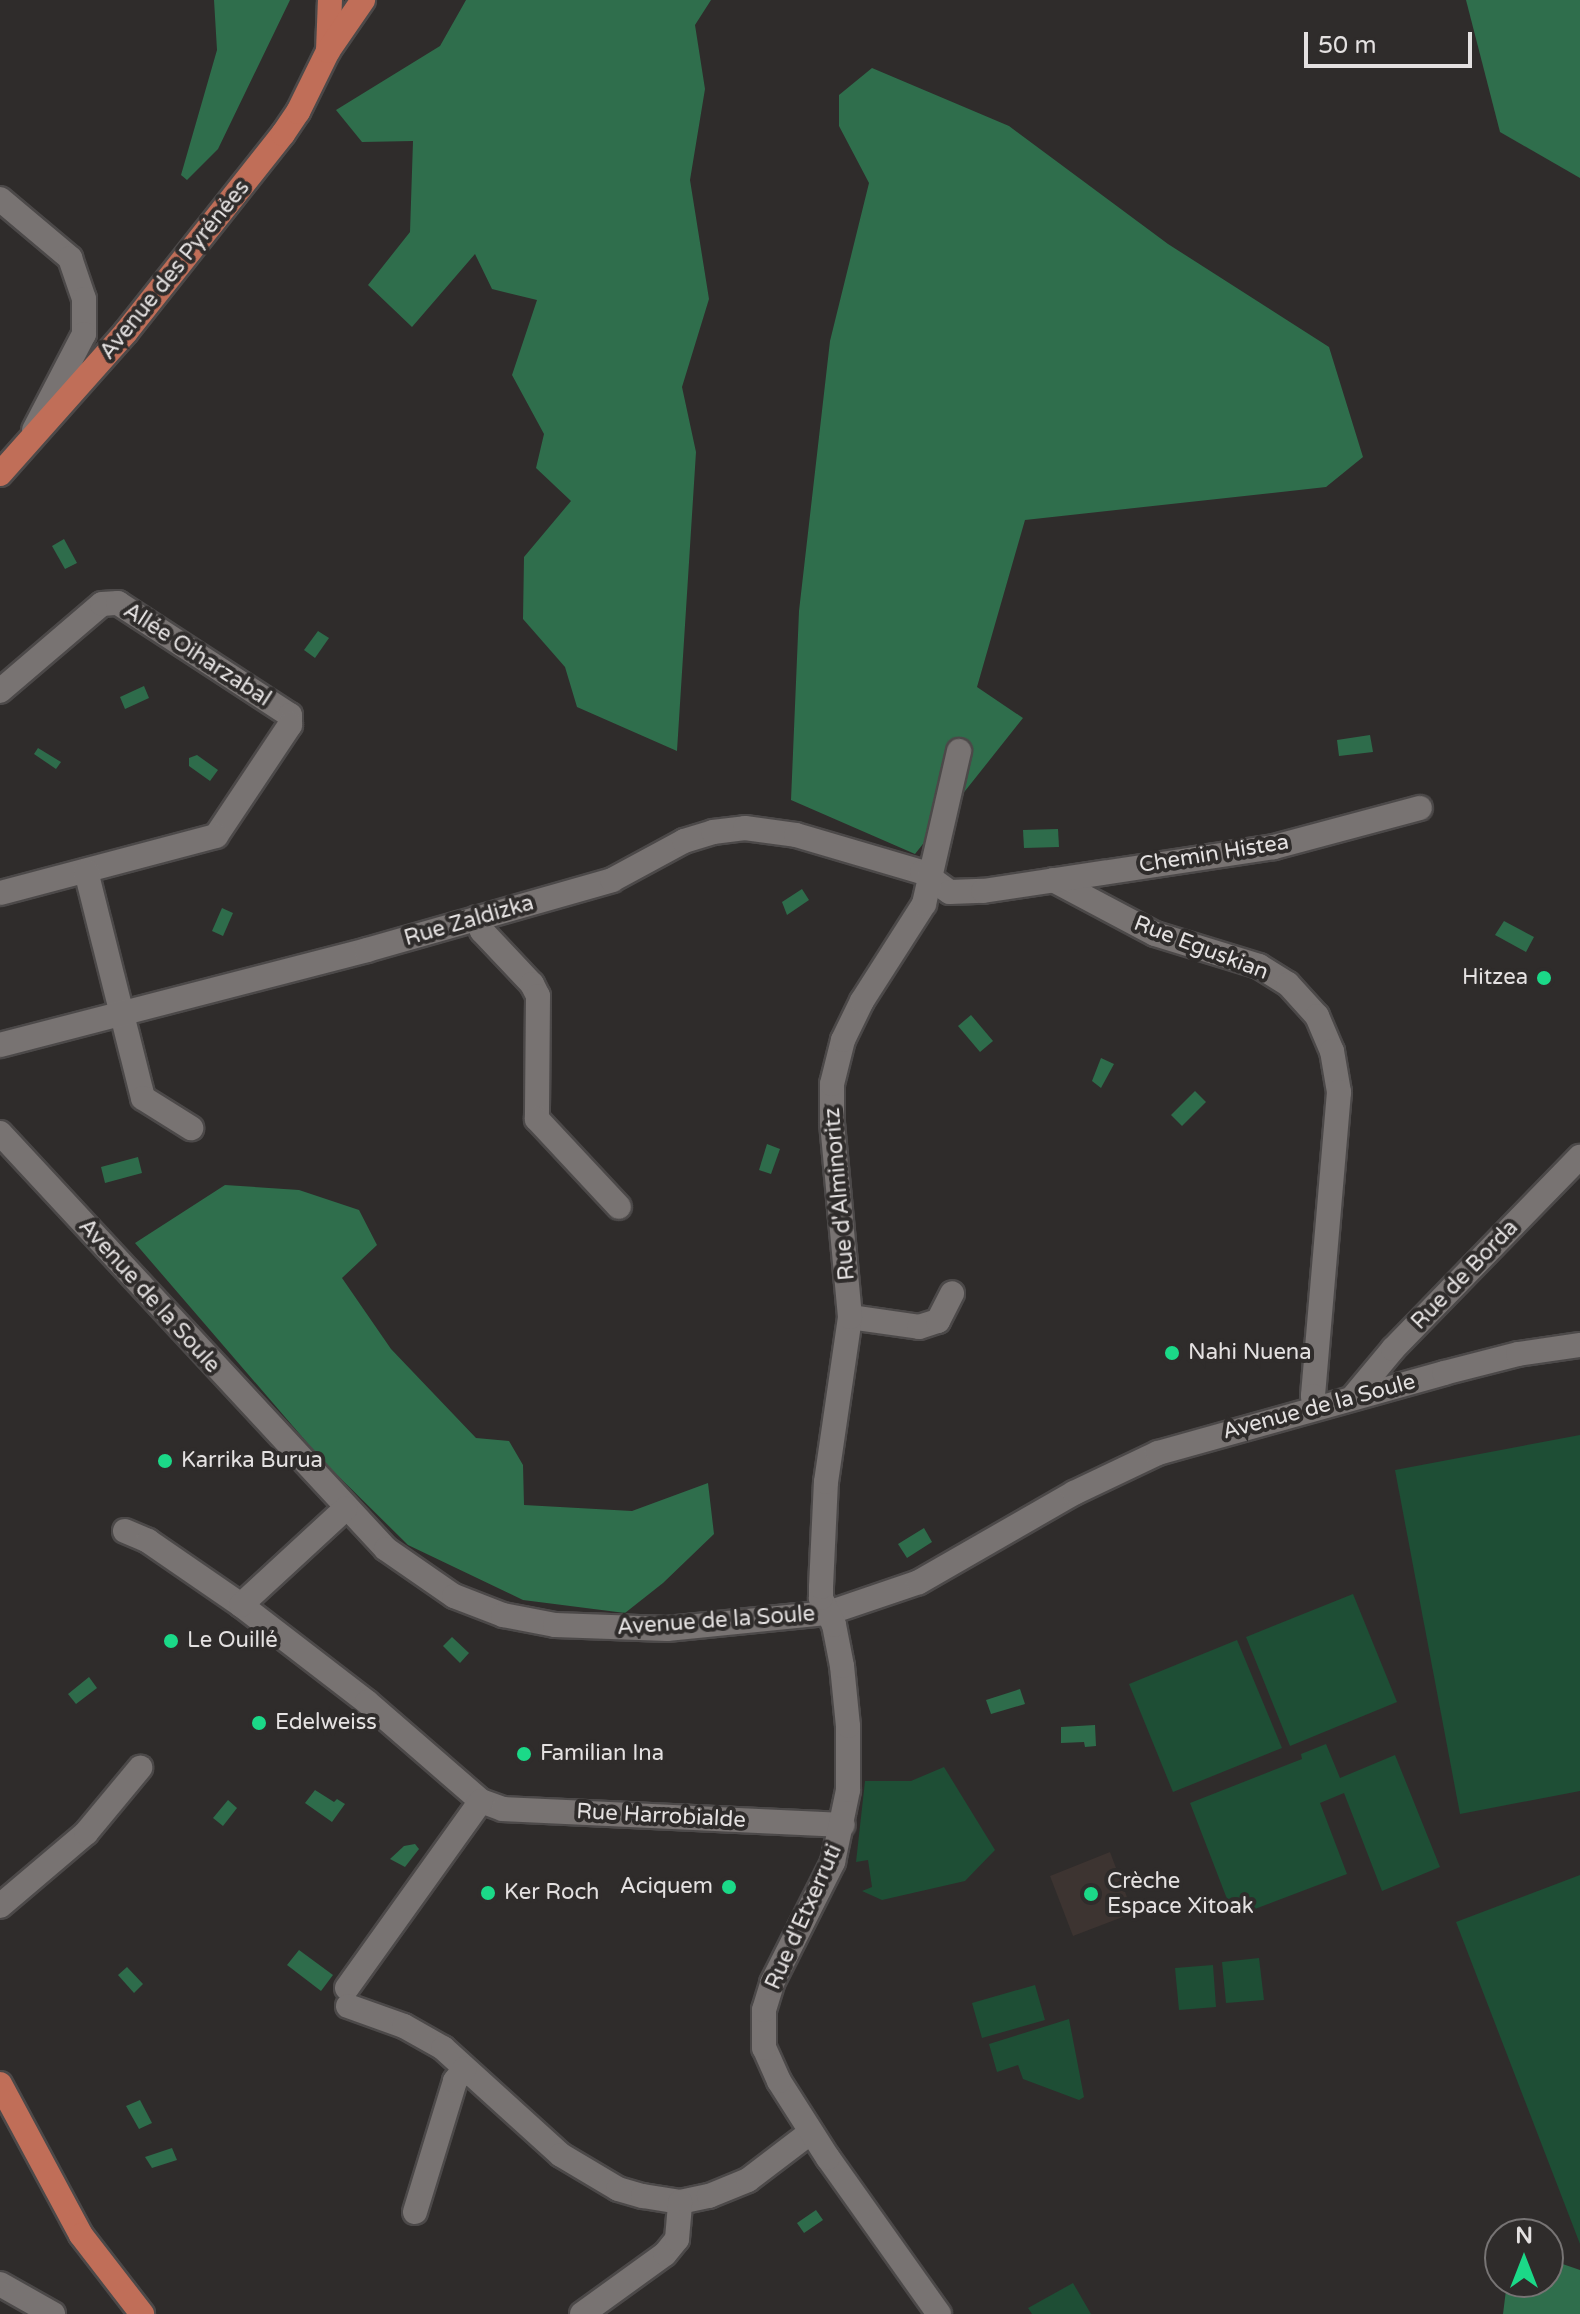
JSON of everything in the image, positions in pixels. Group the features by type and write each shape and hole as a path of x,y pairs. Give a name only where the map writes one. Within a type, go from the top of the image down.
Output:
{"main road":[{"name":"Avenue des Pyrénées","path":"328,51 330,0"},
{"name":"Avenue des Pyrénées","path":"0,474 196,248 283,134 328,51 363,0"},
{"path":"0,2084 81,2235 142,2314"}],"street":[{"path":"0,199 70,258 78,276 86,317 84,334 23,451"},
{"name":"Allée Oiharzabal","path":"0,691 102,604 118,603 290,715 290,725 216,836 0,893"},
{"name":"Rue d'Alminoritz","path":"828,1613 821,1587 826,1482 850,1317 832,1123 832,1084 843,1040 862,1001 924,904 959,751"},
{"name":"Chemin Histea","path":"1053,880 1274,847 1420,808"},
{"name":"Rue Zaldizka","path":"0,1045 612,880 684,841 745,828 796,835 922,872 928,878"},
{"path":"86,871 143,1098 191,1128"},
{"path":"928,878 950,892 983,891 1053,880"},
{"name":"Rue Eguskian","path":"1053,880 1155,934 1259,966 1288,984 1317,1016 1332,1051 1339,1092 1313,1396 1315,1407"},
{"path":"477,918 482,931 532,984 538,996 537,1119 619,1207"},
{"name":"Avenue de la Soule","path":"0,1133 345,1509 386,1549 454,1596 503,1615 607,1630 730,1624 828,1613 919,1582 1074,1493 1158,1453 1354,1396 1518,1354 1578,1350"},
{"name":"Rue de Borda","path":"1354,1396 1393,1349 1580,1157"},
{"path":"850,1317 919,1327 938,1321 952,1293"},
{"path":"241,1605 345,1509"},
{"name":"Rue Harrobialde","path":"125,1531 148,1541 241,1605 367,1702 481,1801 503,1809 843,1825"},
{"name":"Rue d'Etxerruti","path":"828,1613 842,1666 848,1726 848,1790 843,1825 833,1862 772,1983 764,2010 764,2048 811,2132 939,2314"},
{"path":"0,1906 86,1833 140,1768"},
{"path":"481,1801 348,1997 443,2048 536,2135 581,2169 618,2189 680,2202 709,2196 748,2180 811,2132"},
{"path":"415,2212 455,2081 465,2068"},
{"path":"582,2314 665,2254 677,2239 680,2202"},
{"path":"0,2284 53,2314"}],"shaded area":[{"path":"214,0 290,0 218,149 187,180 181,175 217,50"},
{"path":"466,0 711,0 695,25 705,89 690,180 709,299 682,387 696,452 677,751 577,707 565,667 523,619 524,557 571,501 536,468 544,434 512,375 537,300 492,289 475,254 412,327 368,285 410,232 413,141 362,142 336,110 440,46"},
{"path":"1466,0 1580,0 1580,178 1500,132"},
{"path":"872,68 1009,126 1168,244 1329,347 1363,457 1326,487 1025,520 977,687 1023,718 915,854 791,800 799,611 830,341 869,183 839,126 839,95"},
{"path":"64,539 77,563 65,569 52,546"},
{"path":"318,631 329,638 315,658 304,650"},
{"path":"144,686 149,698 125,709 120,697"},
{"path":"1370,735 1373,752 1339,756 1337,740"},
{"path":"38,748 61,762 56,769 34,754"},
{"path":"197,755 218,770 210,781 189,766 189,758"},
{"path":"1058,829 1059,847 1024,848 1023,830"},
{"path":"802,889 809,900 787,915 782,902"},
{"path":"222,908 233,913 223,936 212,931"},
{"path":"1504,921 1534,937 1526,952 1495,935"},
{"path":"971,1015 993,1041 980,1052 958,1026"},
{"path":"1101,1058 1114,1064 1101,1088 1092,1081"},
{"path":"1195,1091 1206,1102 1182,1126 1171,1115"},
{"path":"767,1144 780,1149 771,1174 759,1170"},
{"path":"138,1157 142,1173 105,1183 101,1167"},
{"path":"225,1185 299,1190 359,1210 377,1245 342,1278 391,1349 476,1438 509,1441 523,1465 524,1505 632,1511 708,1483 714,1534 663,1583 625,1613 523,1600 408,1545 322,1460 135,1243"},
{"path":"1580,1435 1580,1791 1460,1814 1395,1470"},
{"path":"924,1528 932,1542 907,1558 898,1544"},
{"path":"1353,1594 1397,1702 1290,1746 1246,1637"},
{"path":"452,1637 469,1653 460,1663 443,1646"},
{"path":"1237,1640 1282,1748 1173,1792 1129,1684"},
{"path":"89,1677 97,1688 76,1704 68,1694"},
{"path":"1020,1689 1025,1704 991,1714 986,1700"},
{"path":"1095,1725 1096,1746 1085,1747 1084,1742 1061,1743 1061,1727"},
{"path":"1326,1744 1340,1778 1395,1755 1440,1867 1382,1891 1344,1793 1320,1803 1347,1874 1234,1917 1190,1803 1302,1759 1301,1754"},
{"path":"944,1767 995,1850 965,1881 882,1900 862,1891 872,1887 868,1860 856,1862 865,1781 911,1781"},
{"path":"315,1790 334,1802 337,1799 345,1804 332,1822 305,1803"},
{"path":"228,1800 237,1808 223,1826 213,1818"},
{"path":"415,1844 419,1849 405,1867 390,1859 404,1846"},
{"name":"Crèche Espace Xitoak","path":"1110,1852 1133,1913 1073,1936 1050,1876"},
{"path":"1580,1875 1580,2244 1456,1922"},
{"path":"299,1950 333,1975 321,1991 287,1965"},
{"path":"1259,1958 1264,2000 1226,2003 1222,1962"},
{"path":"1213,1965 1216,2007 1179,2010 1175,1968"},
{"path":"127,1967 143,1984 134,1993 118,1975"},
{"path":"1035,1985 1045,2020 982,2038 972,2003"},
{"path":"1069,2019 1084,2097 1079,2100 1023,2079 1018,2065 997,2072 989,2044"},
{"path":"140,2100 152,2123 139,2129 126,2106"},
{"path":"172,2148 177,2160 152,2168 145,2157"},
{"path":"816,2210 823,2220 804,2233 797,2223"},
{"path":"1564,2264 1580,2270 1580,2314 1503,2314 1505,2298 1564,2298"},
{"path":"1073,2283 1091,2314 1032,2314 1028,2308"}],"place":[{"name":"Hitzea","path":"1544,978"},
{"name":"Nahi Nuena","path":"1172,1353"},
{"name":"Karrika Burua","path":"165,1461"},
{"name":"Le Ouillé","path":"171,1641"},
{"name":"Edelweiss","path":"259,1723"},
{"name":"Familian Ina","path":"524,1754"},
{"name":"Aciquem","path":"729,1887"},
{"name":"Ker Roch","path":"488,1893"},
{"name":"Crèche Espace Xitoak","path":"1091,1894"}]}
